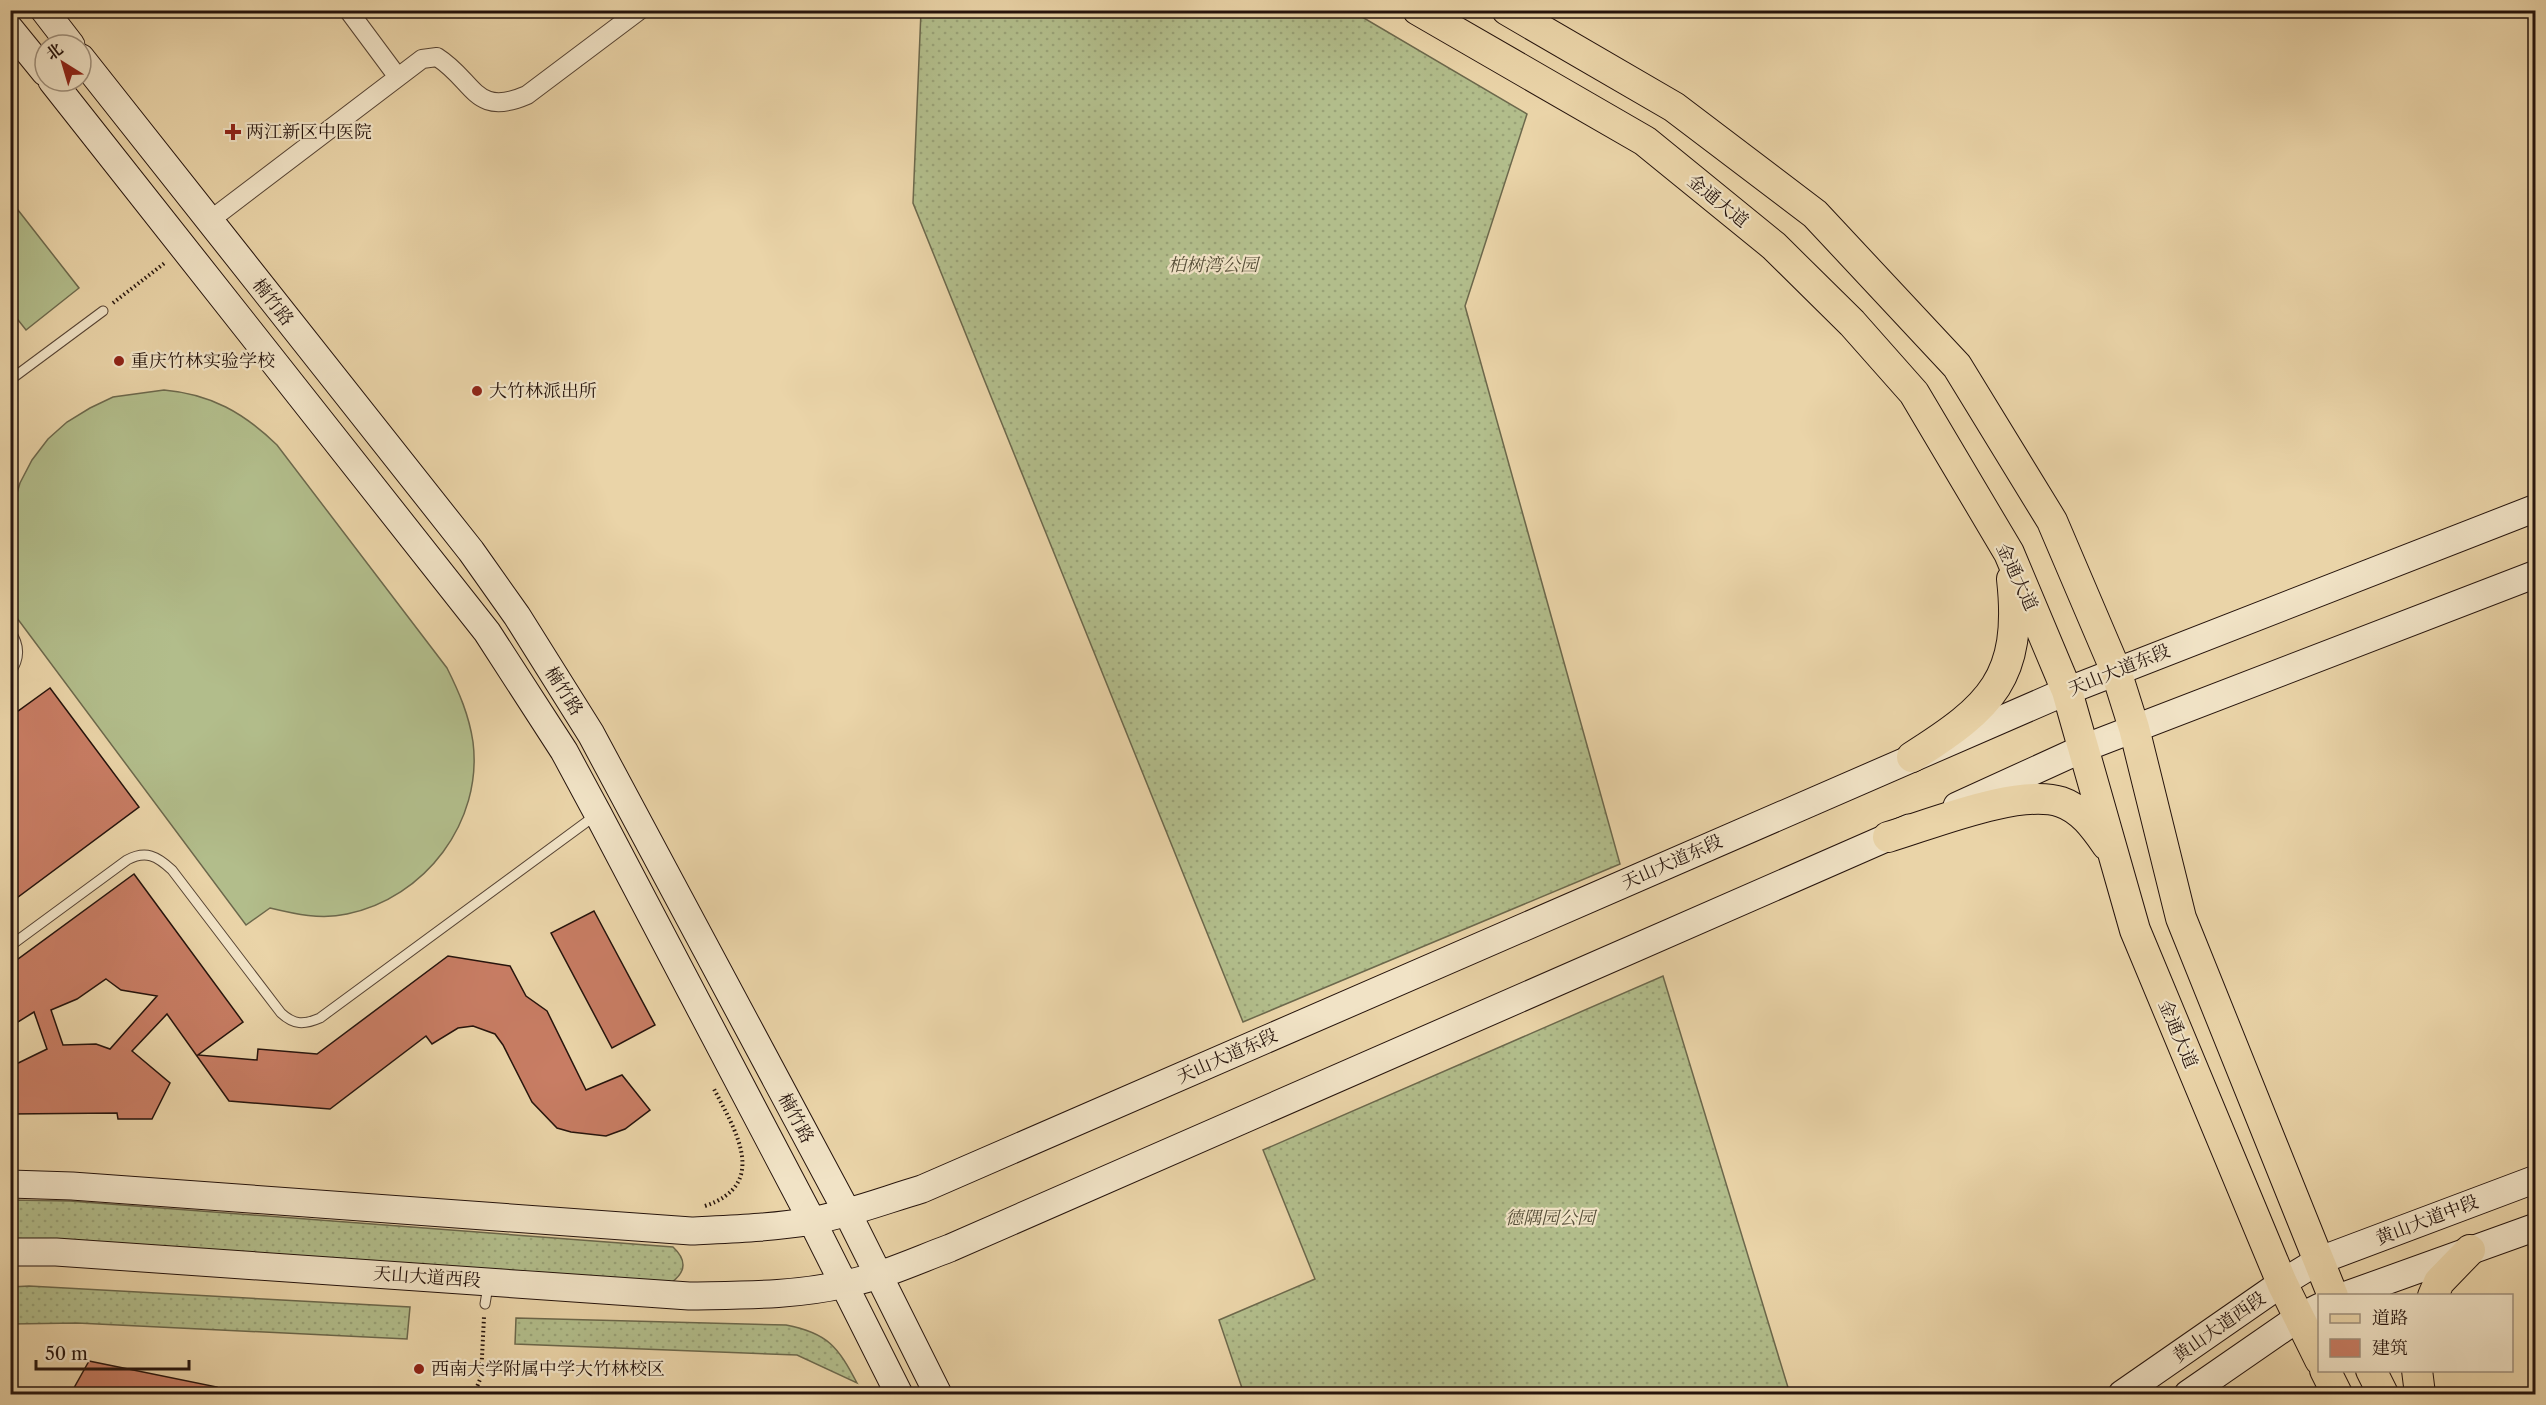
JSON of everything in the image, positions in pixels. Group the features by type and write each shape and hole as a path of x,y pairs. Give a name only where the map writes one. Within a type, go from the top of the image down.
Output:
{"main road":[{"path":"44,10 62,33"},
{"name":"金通大道","path":"1418,10 1645,141 1774,246 1852,323 1914,393 2009,553 2067,691 2135,930 2282,1283 2309,1312 2318,1355"},
{"path":"1506,10 1674,107 1815,214 1957,366 2052,520 2116,671 2134,728 2181,918 2332,1294"},
{"path":"10,29 33,57"},
{"name":"楠竹路","path":"93,73 471,551 552,671 591,734 847,1212 938,1395"},
{"name":"楠竹路","path":"61,93 487,632 553,733 812,1221 899,1395"},
{"name":"天山大道东段","path":"812,1221 922,1189 2067,691 2535,508"},
{"path":"1912,757 1976,713 1996,691 2008,662 2014,633 2015,607 2009,553"},
{"path":"844,1285 879,1276 960,1243 1888,837 2084,748 2535,574"},
{"path":"1888,837 2010,801 2039,797 2062,802 2080,812 2094,827 2115,858"},
{"name":"黄山大道中段","path":"2318,1261 2535,1179"},
{"path":"10,1184 72,1186 691,1230 750,1229 812,1221"},
{"path":"2349,1294 2535,1227"},
{"path":"2434,1294 2439,1282 2470,1250"},
{"name":"天山大道西段","path":"10,1252 487,1292 689,1296 766,1295 844,1285"},
{"name":"黄山大道西段","path":"2122,1395 2282,1283 2318,1261"},
{"name":"黄山大道西段","path":"2188,1395 2309,1312"},
{"path":"2326,1372 2337,1395"},
{"path":"2372,1372 2384,1395"},
{"path":"2417,1372 2420,1395"}],"street":[{"path":"348,10 397,76"},
{"path":"209,221 397,76 423,59 437,57 449,64 477,96 489,103 510,103 528,95 640,10"}],"lane":[{"path":"10,380 103,311"},
{"path":"10,631 18,646 18,658 10,673"},
{"path":"10,946 127,860 139,854 152,855 172,870 281,1013 289,1021 305,1024 320,1018 598,814"}],"path":[{"path":"159,253 173,272"},
{"path":"103,311 166,262"},
{"path":"698,1206 719,1201 731,1193 738,1182 742,1163 740,1141 708,1078"},
{"path":"474,1395 481,1377 487,1292"}],"green space":[{"name":"柏树湾公园","path":"921,11 1352,11 1527,114 1465,306 1620,864 1243,1022 913,203"},
{"path":"18,210 79,288 26,330 11,311 11,216"},
{"name":"重庆竹林实验学校","path":"164,390 197,396 226,407 252,423 277,445 447,668 459,695 473,742 474,772 468,800 458,827 443,852 424,874 401,892 375,905 337,916 298,914 270,908 246,925 11,610 11,513 20,483 32,460 48,439 67,422 90,408 113,397"},
{"name":"德隅园公园","path":"1663,976 1790,1394 1244,1394 1219,1320 1315,1279 1263,1150"},
{"path":"11,1200 70,1201 673,1247 683,1265 680,1274 672,1282 11,1238"},
{"path":"29,1286 410,1307 407,1339 77,1323 11,1324 11,1287"},
{"path":"516,1318 786,1325 822,1337 844,1360 857,1383 797,1355 515,1344"}],"building":[{"path":"50,688 139,807 10,903 10,717"},
{"path":"134,874 243,1022 198,1055 257,1060 258,1049 317,1054 448,956 510,966 526,996 547,1011 586,1090 622,1075 650,1110 625,1129 606,1136 557,1128 532,1102 495,1034 473,1026 458,1028 432,1044 426,1036 330,1109 229,1101 167,1014 132,1051 170,1083 152,1119 118,1119 117,1113 10,1114 10,1067 47,1049 34,1012 10,1027 10,965","holes":["106,979 121,990 157,996 110,1049 96,1044 63,1045 51,1010 77,999"]},
{"path":"594,911 655,1025 612,1048 551,933"},
{"path":"89,1361 217,1387 216,1395 70,1395"}],"place":[{"name":"两江新区中医院","path":"233,132"},
{"name":"重庆竹林实验学校","path":"119,361"},
{"name":"大竹林派出所","path":"477,391"},
{"name":"西南大学附属中学大竹林校区","path":"419,1369"}]}
